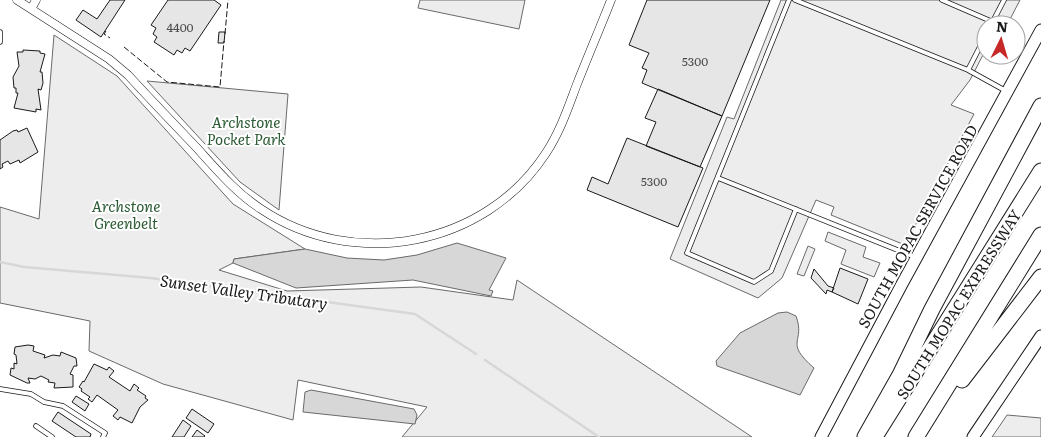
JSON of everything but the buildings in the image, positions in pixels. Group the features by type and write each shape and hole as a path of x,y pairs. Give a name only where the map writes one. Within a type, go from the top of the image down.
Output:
{"highway":[{"path":"864,437 900,375 932,308 1041,106"},
{"name":"SOUTH MOPAC EXPRESSWAY","path":"875,437 1041,172"},
{"path":"918,434 1041,234"},
{"path":"918,434 943,407 977,358 1041,277"}],"main road":[{"name":"SOUTH MOPAC SERVICE ROAD","path":"821,437 916,258 1041,30"},
{"path":"973,437 1041,336"}],"street":[{"path":"17,0 109,59 128,75 238,192 262,210 290,225 319,236 348,242 375,244 406,242 450,230 494,207 526,179 554,141 611,0"},
{"path":"30,9 36,0"}],"lane":[{"path":"789,0 687,253 754,282 771,271 796,209"},
{"path":"794,0 968,70 1008,92"},
{"path":"942,0 976,16"},
{"path":"996,15 1004,0"},
{"path":"0,32 0,42"},
{"path":"968,70 976,54"},
{"path":"718,178 916,258"},
{"path":"0,389 31,394 44,402 63,406 105,433 103,437"},
{"path":"36,426 52,437"}],"shaded area":[{"path":"420,0 525,0 519,29 418,8"},
{"path":"781,0 1020,0 1012,15 976,15 976,65 978,65 970,80 951,105 974,114 905,245 831,215 834,207 816,200 782,278 758,298 670,259 727,117 734,119"},
{"path":"54,35 117,76 233,204 305,249 234,259 233,263 219,270 287,291 421,287 513,300 517,280 752,437 402,437 427,407 298,380 293,420 163,384 89,351 90,321 0,303 0,207 39,219"},
{"name":"Archstone Pocket Park","path":"147,81 288,94 279,210 240,182"},
{"path":"828,232 866,247 863,257 880,263 874,277 841,264 846,250 825,241"},
{"path":"457,243 506,258 489,290 493,291 491,296 413,280 296,288 233,263 234,259 305,249 347,258 384,260 417,255"},
{"path":"808,246 815,249 804,276 797,274"},
{"path":"787,312 796,316 799,332 797,347 814,368 800,395 717,366 716,361 740,333 778,313"},
{"path":"311,390 414,409 417,415 415,424 303,412 305,392"},
{"path":"1007,415 1041,418 1041,437 992,437"}],"waterway":[{"name":"Sunset Valley Tributary","path":"0,262 24,267 151,278 415,314 476,354"},
{"name":"Sunset Valley Tributary","path":"485,360 599,437"}],"fence":[{"path":"225,34 228,0"},
{"path":"106,31 104,34 110,38"},
{"path":"124,47 167,82 220,87 224,41"}],"park label":[{"name":"Archstone Greenbelt","path":"126,214"}]}
